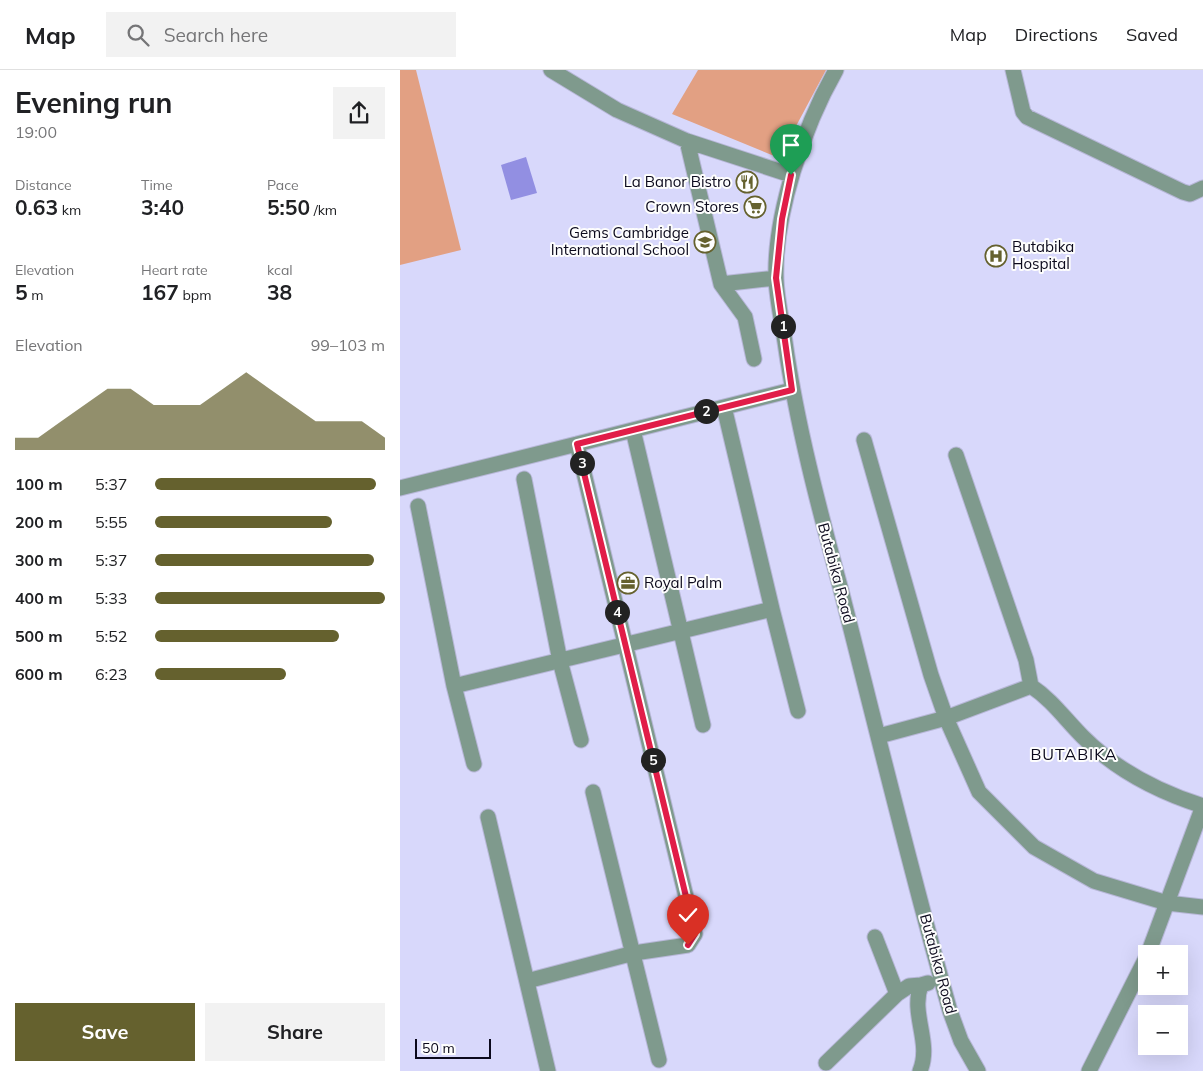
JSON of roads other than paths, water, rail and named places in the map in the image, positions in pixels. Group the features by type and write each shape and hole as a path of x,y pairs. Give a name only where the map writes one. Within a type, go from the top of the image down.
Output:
{"street":[{"path":"551,70 617,110 687,141 791,175"},
{"name":"Butabika Road","path":"836,70 825,90 791,175 782,219 776,278 792,390 816,496 941,981 961,1041 978,1071"},
{"path":"1013,70 1023,112 1027,117 1183,192 1190,194 1203,188"},
{"path":"687,141 721,284 745,317 754,359"},
{"path":"721,284 776,278"},
{"path":"400,488 792,390"},
{"path":"724,407 798,711"},
{"path":"632,430 703,725"},
{"path":"864,440 930,675 946,718 979,792 1034,847 1094,881 1167,903 1203,906"},
{"path":"527,981 634,953 688,945 695,934 577,444"},
{"path":"956,455 1026,660 1030,686 1051,700 1083,737 1109,759 1171,796 1203,806 1151,945"},
{"path":"524,479 560,661 581,740"},
{"path":"418,506 454,686 474,764"},
{"path":"454,686 772,610"},
{"path":"879,736 946,718 1030,686"},
{"path":"593,792 659,1060"},
{"path":"488,817 548,1071"},
{"path":"874,937 897,994"},
{"path":"1088,1071 1138,974"},
{"path":"826,1063 897,994 910,986 941,981"},
{"path":"920,1071 925,1052 916,1001 921,984"}],"place":[{"name":"La Banor Bistro","path":"747,182"},
{"name":"Crown Stores","path":"755,207"},
{"name":"Gems Cambridge International School","path":"705,242"},
{"name":"Butabika Hospital","path":"996,256"},
{"name":"Royal Palm","path":"628,583"}],"district":[{"name":"BUTABIKA","path":"1074,754"}]}
